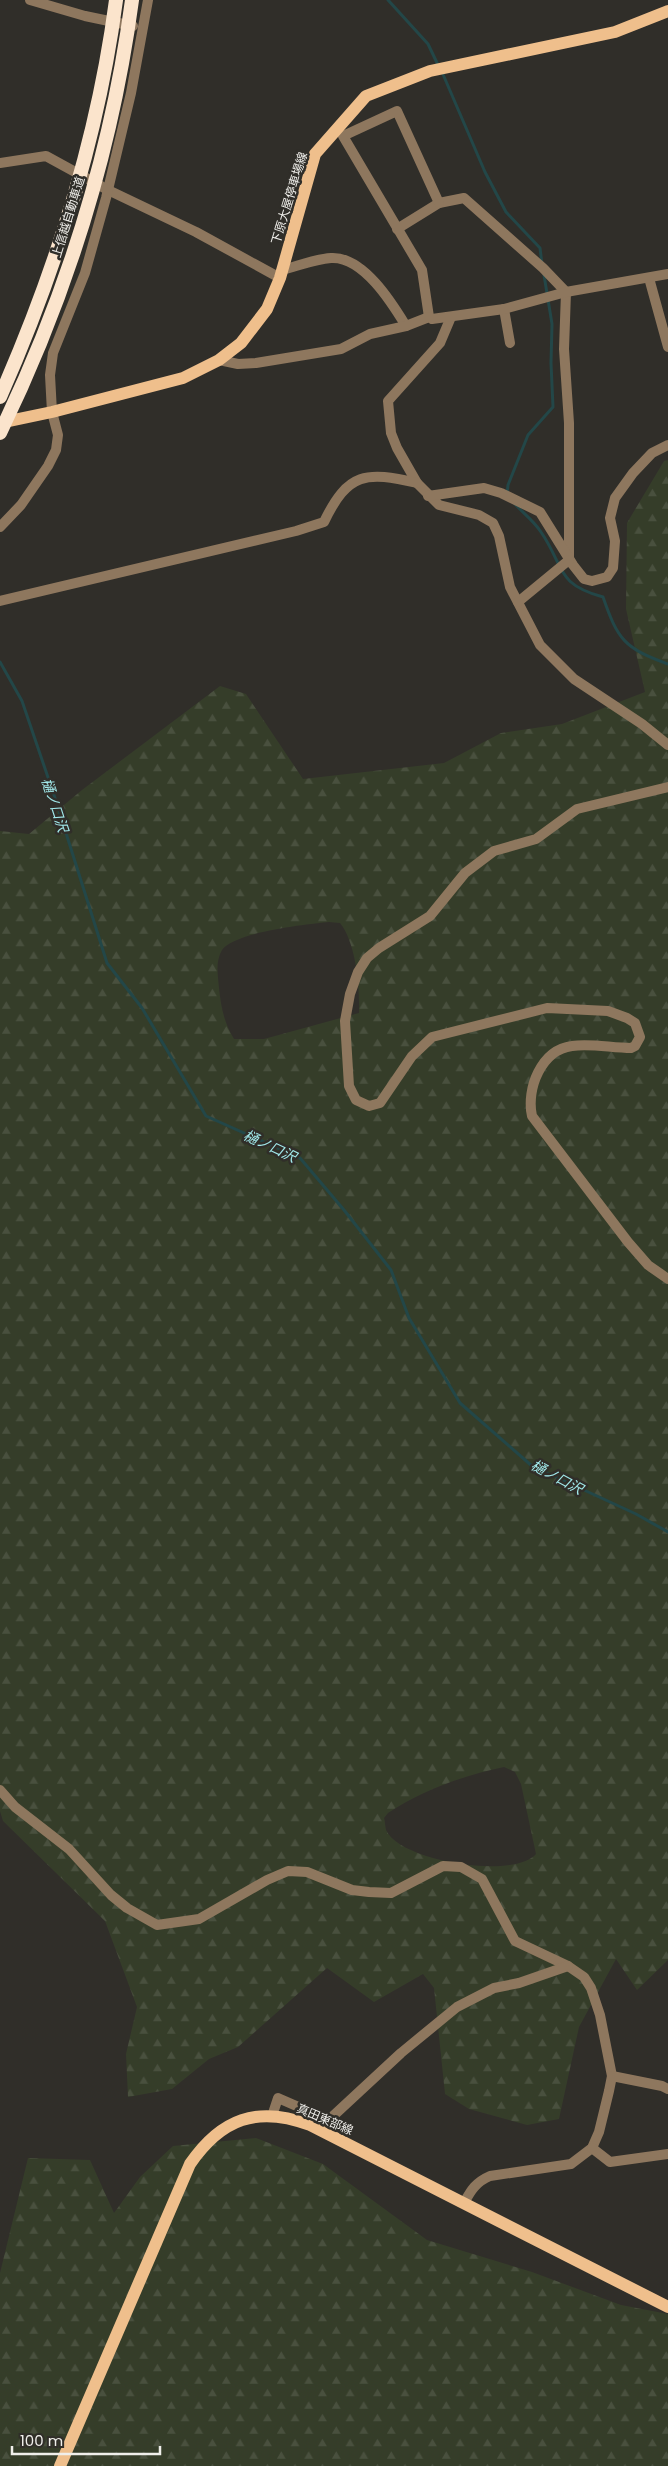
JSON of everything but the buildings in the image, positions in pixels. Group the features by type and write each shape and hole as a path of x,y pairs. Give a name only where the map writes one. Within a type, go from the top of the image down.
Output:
{"highway":[{"name":"上信越自動車道","path":"0,397 42,295 78,185 104,72 116,0"},
{"name":"上信越自動車道","path":"0,433 34,357 75,246 107,131 132,0"}],"main road":[{"name":"下原大屋停車場線","path":"0,423 52,412 183,378 219,360 241,342 255,327 267,309 281,274 315,154 366,96 434,70 615,32 668,11"},
{"name":"真田東部線","path":"60,2466 190,2164 210,2138 228,2125 252,2117 272,2116 296,2120 310,2125 668,2308"}],"street":[{"path":"30,0 85,16 143,28"},
{"path":"0,527 21,505 48,466 56,450 58,435 52,412 50,375 53,352 85,273 108,190 148,0"},
{"path":"429,317 422,270 343,136 397,111 439,203"},
{"path":"0,163 46,156 108,190 281,274 333,258 348,263 371,277 406,326"},
{"path":"397,229 439,203 464,198 543,268 566,292 564,349 569,423 569,560"},
{"path":"219,360 238,364 341,349 370,334 406,326 429,317 432,319 451,317 504,309 566,292 668,274"},
{"path":"649,278 668,347"},
{"path":"504,309 510,343"},
{"path":"451,317 440,343 388,401 391,433 397,448 416,483 439,506 479,515 493,523 499,536 510,587 540,645 574,679 642,724 668,745"},
{"path":"428,496 484,488 501,493 540,512 569,560 584,579 592,581 607,577 613,568 615,541 610,518 615,498 652,453 668,445"},
{"path":"0,601 324,522 333,504 362,477 376,475 416,483"},
{"path":"518,602 569,560"},
{"path":"668,787 576,809 536,839 494,851 481,858 465,872 430,916 379,948 367,958 358,972 350,994 345,1021 349,1086 356,1100 368,1106 380,1103 412,1056 432,1037 547,1008 608,1011 635,1023 640,1037 635,1046 630,1048 572,1046 560,1049 550,1056 534,1082 530,1107 532,1116 628,1242 648,1264 668,1279"},
{"path":"0,1790 15,1807 69,1849 112,1895 127,1908 157,1925 199,1919 267,1880 288,1872 306,1872 352,1890 391,1893 443,1866 461,1867 482,1879 515,1941 568,1966 584,1977 591,1988 600,2015 612,2076 599,2132 592,2148 571,2164 510,2172 481,2180 472,2188 464,2203"},
{"path":"272,2116 278,2098 324,2118 332,2117 401,2053 457,2007 494,1988 519,1983 568,1966"},
{"path":"612,2076 662,2086 668,2089"},
{"path":"592,2148 602,2158 610,2162 668,2154"}],"green space":[{"path":"668,460 668,1960 637,1990 616,1959 579,2027 559,2119 527,2125 469,2109 445,2094 434,1988 423,1974 374,2002 327,1968 238,2047 209,2059 172,2089 128,2097 126,2054 137,2007 105,1921 3,1821 0,1811 0,831 29,834 82,790 220,686 246,694 303,779 444,763 501,733 562,724 645,692 626,609 627,523 664,461","holes":["329,922 340,923 350,942 358,979 359,1013 264,1039 234,1039 225,1021 220,995 218,964 222,950 241,938 256,934 289,927","504,1767 515,1772 521,1784 536,1854 524,1862 505,1866 482,1866 433,1858 395,1841 386,1830 384,1818 388,1813 415,1797 458,1779"]},
{"path":"256,2138 323,2164 427,2240 532,2272 621,2305 668,2314 668,2466 0,2466 0,2273 28,2158 90,2160 114,2213 140,2177 173,2146"}],"waterway":[{"path":"388,0 428,44 439,67"},
{"path":"442,72 485,172 506,212 540,248 542,264"},
{"path":"507,494 508,485 528,435 553,407 552,324 544,275"},
{"path":"514,503 538,528 549,544 563,573 569,580 576,586 603,597 613,623 625,641 641,653 668,664"},
{"name":"樋ノ口沢","path":"0,662 22,701 107,963 142,1008 206,1116 300,1158 391,1270 409,1318 460,1403 532,1466 636,1514 668,1532"}]}
